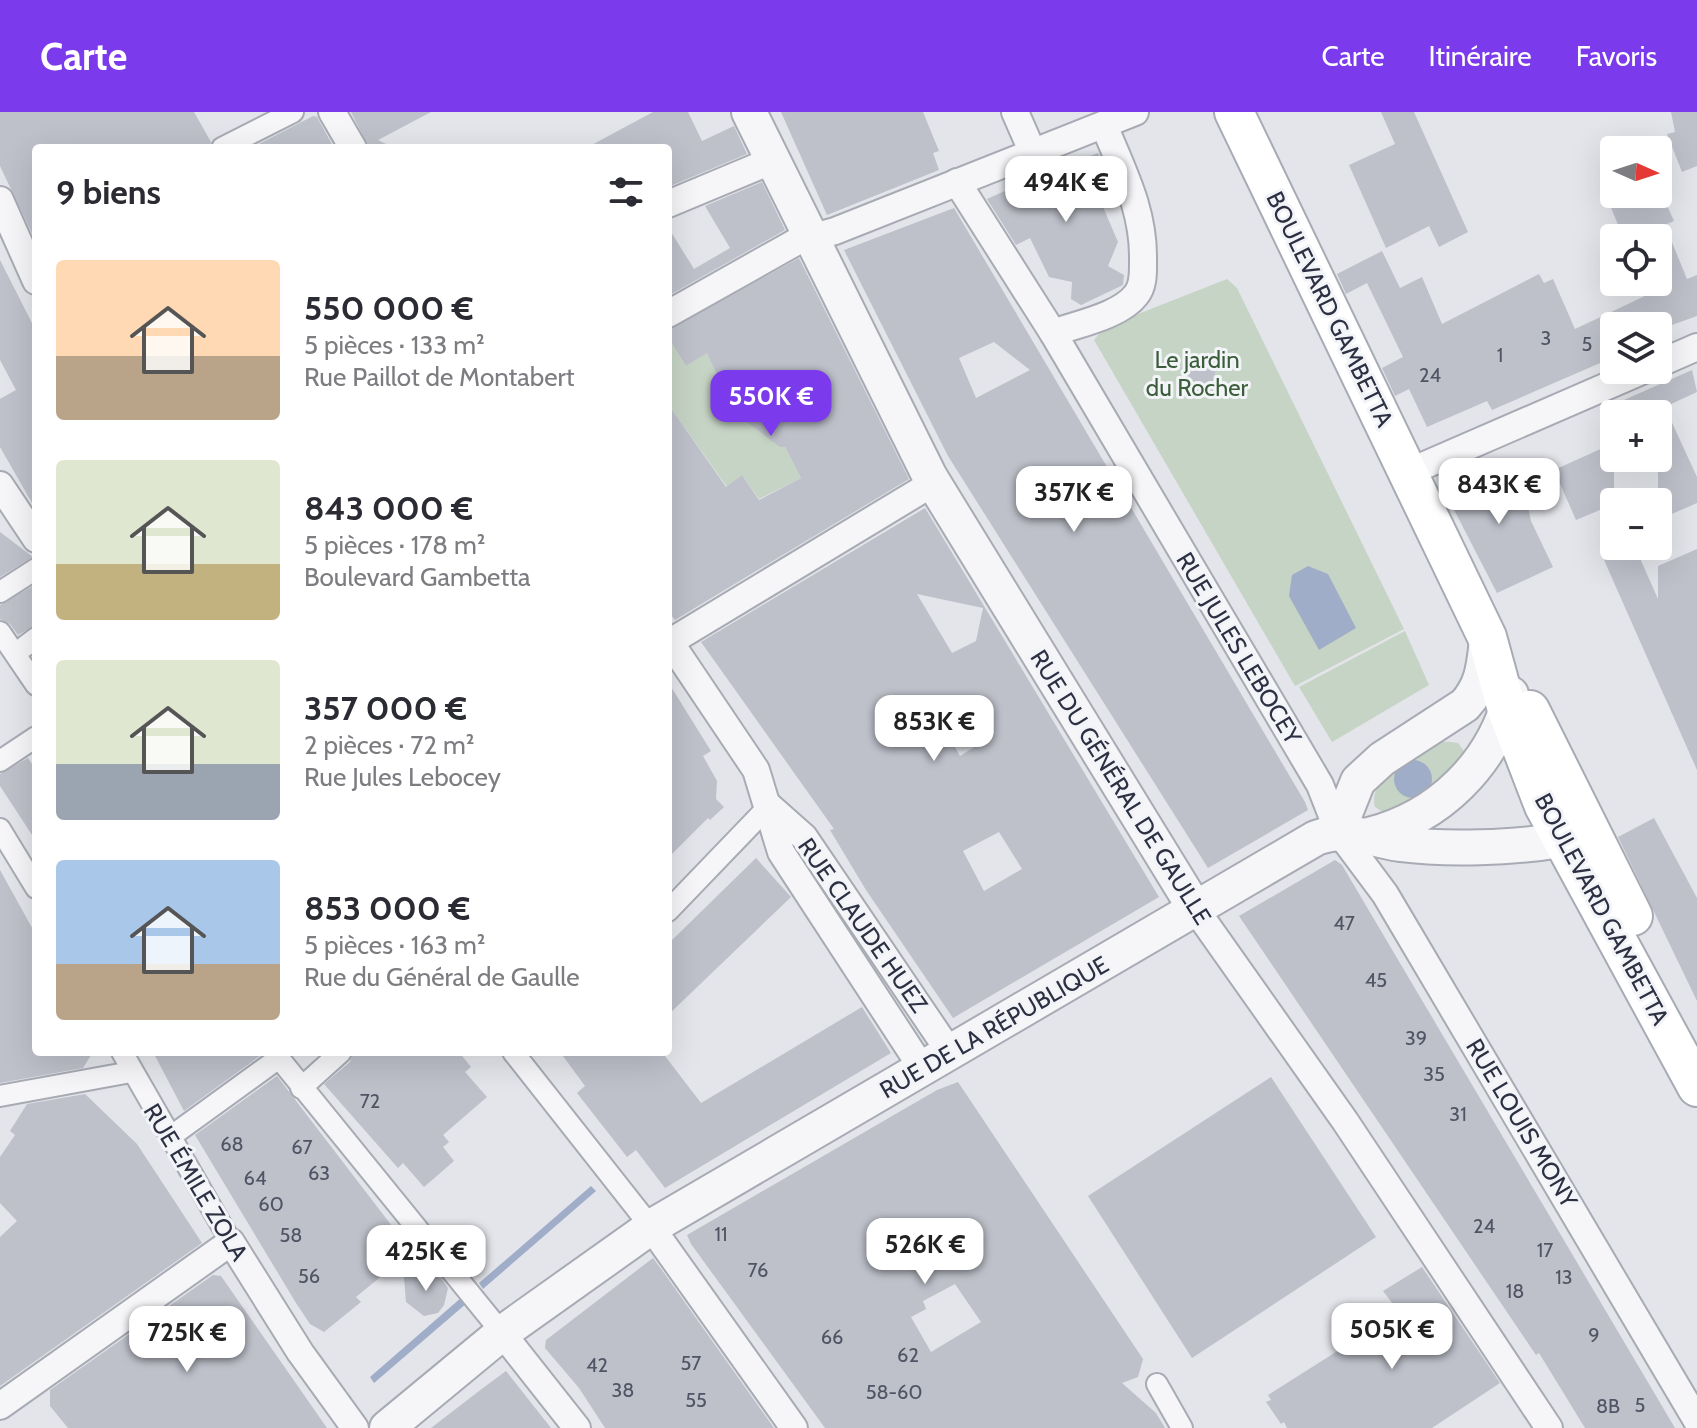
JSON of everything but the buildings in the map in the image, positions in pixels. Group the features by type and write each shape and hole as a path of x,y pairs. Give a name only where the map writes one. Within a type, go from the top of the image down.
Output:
{"main road":[{"name":"BOULEVARD GAMBETTA","path":"1234,112 1487,637 1510,721 1560,840 1608,920 1697,1087"},
{"name":"BOULEVARD GAMBETTA","path":"1510,721 1572,797 1697,1039"}],"street":[{"path":"230,144 293,112"},
{"path":"332,112 351,144"},
{"name":"RUE DU GÉNÉRAL DE GAULLE","path":"749,112 809,239 933,483 1196,910 1345,1121 1549,1428"},
{"path":"1015,112 1033,153"},
{"path":"672,312 796,242 1135,112"},
{"path":"1053,333 1123,307 1138,294 1143,276 1144,232 1104,125"},
{"path":"672,202 771,161"},
{"name":"RUE JULES LEBOCEY","path":"957,182 1053,333 1320,785 1354,833"},
{"path":"2,212 29,247"},
{"path":"1672,358 1697,347"},
{"path":"1409,472 1612,384"},
{"path":"672,640 933,483"},
{"path":"0,485 32,533"},
{"path":"0,592 32,572"},
{"path":"0,632 20,650 32,676"},
{"path":"1487,637 1482,680 1475,694 1428,731 1382,759 1358,781 1354,833 1399,844 1435,846 1560,840"},
{"name":"RUE CLAUDE HUEZ","path":"672,646 756,770 769,806 804,837 935,1060"},
{"path":"1428,731 1473,732 1510,721 1572,797"},
{"name":"RUE DE LA RÉPUBLIQUE","path":"387,1428 502,1333 651,1227 1316,838 1401,827 1435,808 1456,790 1510,721"},
{"path":"0,761 32,740"},
{"path":"672,907 769,806"},
{"path":"0,829 32,878"},
{"name":"RUE LOUIS MONY","path":"1354,833 1392,904 1697,1421"},
{"name":"RUE ÉMILE ZOLA","path":"124,1056 231,1242 300,1352 355,1428"},
{"path":"170,1137 275,1056"},
{"path":"277,1056 577,1428"},
{"path":"301,1088 337,1056"},
{"path":"522,1056 651,1227 794,1428"},
{"path":"0,1096 131,1072"},
{"path":"0,1406 231,1242"},
{"path":"1157,1384 1182,1428"}],"green space":[{"name":"Le jardin du Rocher","path":"1227,279 1237,288 1404,629 1295,686 1094,340 1105,327"},
{"path":"672,343 686,366 711,350 723,386 734,381 750,414 765,424 759,431 785,447 801,478 759,499 742,475 727,487 672,410"},
{"path":"1405,631 1429,685 1332,742 1299,687"},
{"path":"1433,743 1458,743 1467,755 1453,786 1386,814 1375,807 1377,787 1402,760"}],"water":[{"path":"1308,566 1328,574 1356,628 1319,650 1289,596 1292,575"},
{"path":"1413,760 1426,766 1432,779 1426,792 1413,798 1400,792 1394,779 1400,766"},
{"path":"591,1186 596,1191 483,1289 479,1283"},
{"path":"462,1297 467,1303 374,1383 370,1377"}]}
